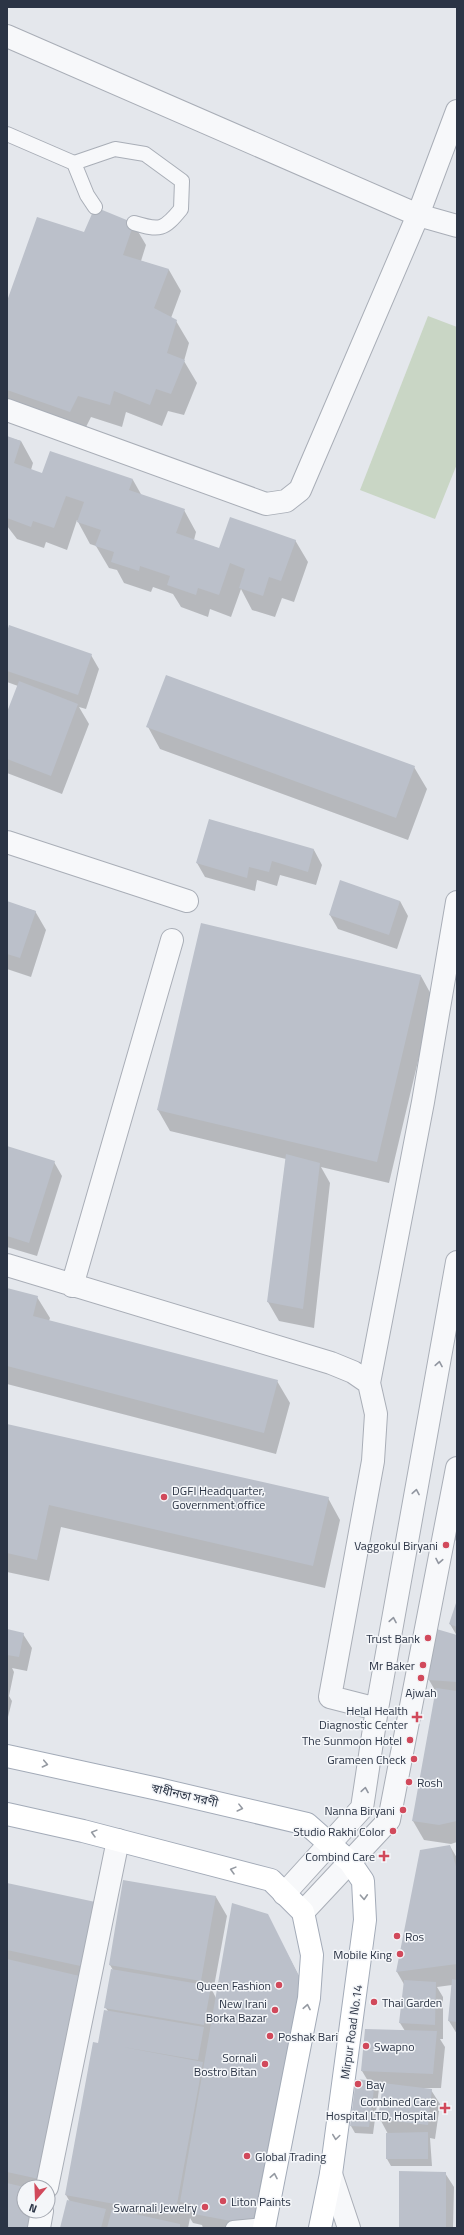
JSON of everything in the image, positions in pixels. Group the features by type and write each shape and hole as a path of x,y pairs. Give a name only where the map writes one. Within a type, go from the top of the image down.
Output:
{"main road":[{"name":"স্বাধীনতা সরণী","path":"7,1756 158,1788 307,1824 350,1862"},
{"path":"7,1814 118,1840 278,1887 303,1912 312,1955 309,1998 264,2227"},
{"name":"Mirpur Road No.14","path":"320,2228 332,2174 365,1920 363,1880 350,1862"}],"street":[{"path":"8,38 418,216 457,226"},
{"path":"7,410 266,504 286,501 300,490 418,216 457,111"},
{"path":"7,842 187,901"},
{"path":"377,1709 330,1697 373,1461 376,1414 369,1383 423,1102 457,902"},
{"path":"72,1286 172,940"},
{"path":"278,1887 330,1844 362,1808 377,1709 457,1262"},
{"path":"7,1265 72,1286 331,1363 353,1372 369,1383"},
{"path":"303,1912 389,1820 457,1468"},
{"path":"49,2179 118,1840"},
{"path":"332,2174 349,2228"}],"lane":[{"path":"7,134 74,163 115,149 144,154 182,181 181,209 169,223 154,229 134,222"},
{"path":"74,163 87,195 95,207"},
{"path":"233,2228 264,2227"}],"green space":[{"path":"428,316 457,327 457,464 435,519 360,490"}],"building":[{"path":"95,207 134,223 123,255 169,269 154,308 177,320 167,353 185,360 171,394 156,389 150,405 114,391 110,405 78,396 70,412 7,390 7,301 37,217 84,232"},
{"path":"7,436 21,441 14,463 42,473 50,451 133,479 129,490 185,509 176,533 219,548 230,517 296,540 281,581 269,577 263,596 239,588 245,569 230,563 219,595 198,588 196,595 167,585 170,576 140,566 139,571 111,562 114,552 95,546 101,530 77,522 84,502 66,496 54,528 33,521 31,527 7,518"},
{"path":"9,625 92,654 78,695 7,671 7,632"},
{"path":"166,675 415,766 396,818 146,727"},
{"path":"19,681 78,704 51,776 7,759 7,712"},
{"path":"209,819 314,849 308,872 272,861 269,872 249,867 247,878 196,863"},
{"path":"340,880 400,901 389,935 329,915"},
{"path":"7,901 36,911 20,958 7,954"},
{"path":"201,923 421,975 377,1162 157,1110"},
{"path":"7,1146 55,1161 29,1243 7,1236"},
{"path":"286,1154 320,1163 303,1309 267,1302"},
{"path":"7,1288 38,1296 33,1316 278,1380 264,1433 7,1366"},
{"path":"7,1424 329,1497 313,1566 49,1505 37,1560 7,1553"},
{"path":"457,1600 457,1627 449,1624"},
{"path":"433,1628 457,1635 457,1682 428,1680"},
{"path":"7,1629 24,1633 19,1657 7,1655"},
{"path":"436,1688 457,1691 457,1821 439,1825 412,1821"},
{"path":"450,1845 457,1870 457,1964 396,1972 420,1850"},
{"path":"123,1880 216,1896 201,1981 109,1965"},
{"path":"7,1883 100,1903 85,1967 7,1950"},
{"path":"232,1903 268,1914 301,1980 252,2225 194,2214 196,2205 180,2202"},
{"path":"7,1959 84,1977 39,2179 7,2172"},
{"path":"111,1969 211,1986 204,2025 104,2008"},
{"path":"452,1979 457,1980 457,2022 448,2021"},
{"path":"404,1980 436,1982 435,2025 399,2023"},
{"path":"104,2010 204,2027 198,2060 123,2047 203,2062 175,2215 65,2195 93,2042 98,2043"},
{"path":"365,2029 437,2031 433,2074 361,2071"},
{"path":"356,2079 375,2081 369,2127 350,2126"},
{"path":"383,2083 432,2089 428,2125 378,2119"},
{"path":"428,2132 428,2159 386,2159 386,2133"},
{"path":"399,2171 446,2172 446,2228 399,2228"},
{"path":"7,2183 16,2185 16,2219 32,2219 30,2228 7,2228"},
{"path":"67,2200 106,2209 101,2228 60,2228"},
{"path":"112,2209 180,2224 180,2228 107,2228"}],"place":[{"name":"DGFI Headquarter, Government office","path":"164,1497"},
{"name":"Vaggokul Biryani","path":"446,1545"},
{"name":"Trust Bank","path":"428,1638"},
{"name":"Mr Baker","path":"423,1665"},
{"name":"Ajwah","path":"421,1678"},
{"name":"Helal Health Diagnostic Center","path":"417,1717"},
{"name":"The Sunmoon Hotel","path":"410,1740"},
{"name":"Grameen Check","path":"414,1759"},
{"name":"Rosh","path":"409,1782"},
{"name":"Nanna Biryani","path":"403,1810"},
{"name":"Studio Rakhi Color","path":"393,1831"},
{"name":"Combind Care","path":"384,1856"},
{"name":"Ros","path":"397,1936"},
{"name":"Mobile King","path":"400,1954"},
{"name":"Queen Fashion","path":"279,1985"},
{"name":"Thai Garden","path":"374,2002"},
{"name":"New Irani Borka Bazar","path":"275,2010"},
{"name":"Poshak Bari","path":"270,2036"},
{"name":"Swapno","path":"366,2046"},
{"name":"Sornali Bostro Bitan","path":"265,2064"},
{"name":"Bay","path":"358,2084"},
{"name":"Combined Care Hospital LTD, Hospital","path":"445,2108"},
{"name":"Global Trading","path":"247,2156"},
{"name":"Liton Paints","path":"223,2201"},
{"name":"Swarnali Jewelry","path":"205,2207"}]}
